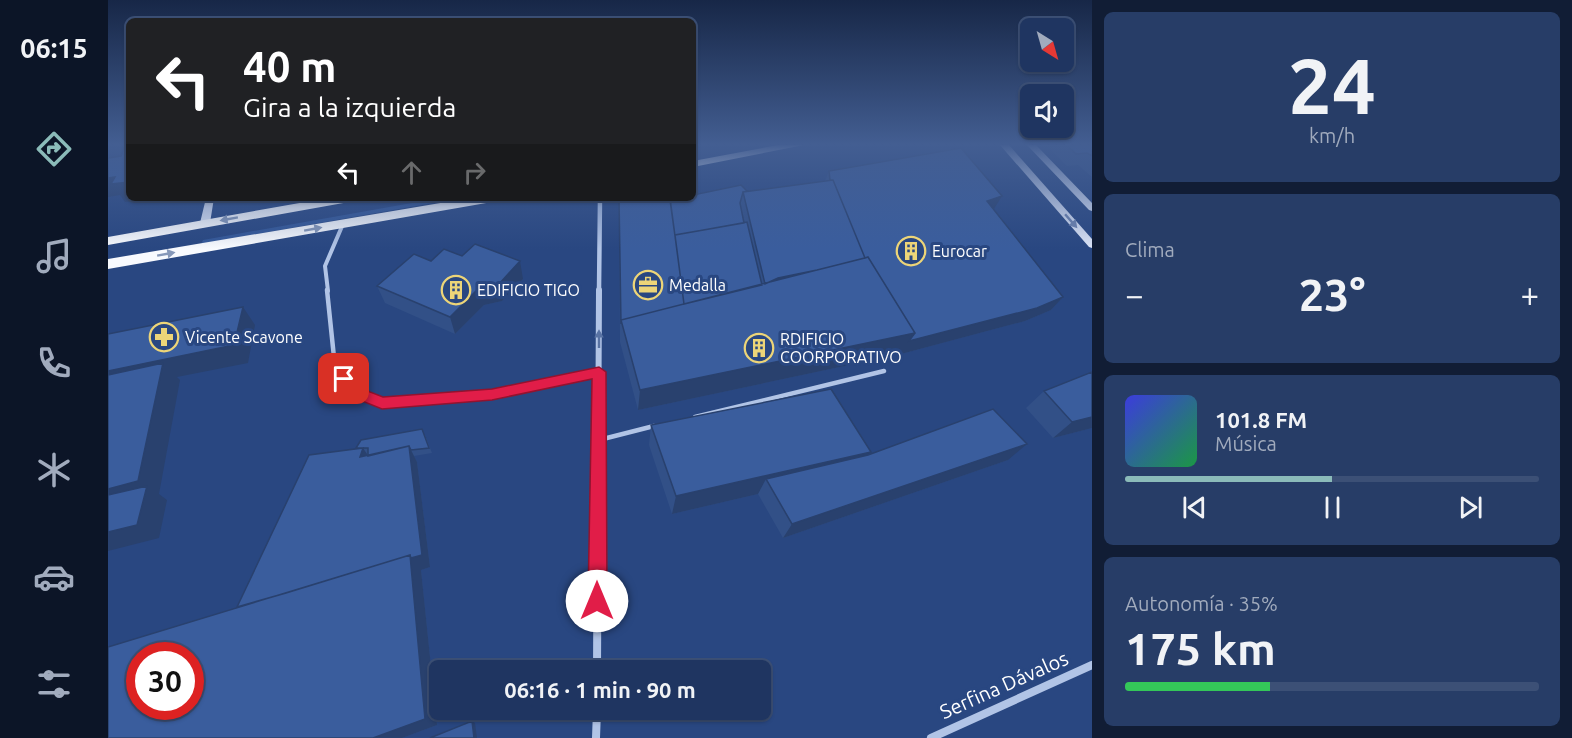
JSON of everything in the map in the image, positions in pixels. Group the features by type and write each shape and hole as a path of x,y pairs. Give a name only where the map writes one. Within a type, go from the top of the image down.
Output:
{"highway":[{"path":"108,241 332,201"},
{"path":"108,264 475,201"}],"main road":[{"path":"1034,179 1092,245"},
{"path":"1064,179 1092,208"},
{"path":"205,223 209,201"}],"street":[{"path":"597,660 600,201"},
{"name":"Serfina Dávalos","path":"931,738 1092,665"},
{"path":"596,738 597,720"}],"lane":[{"path":"343,224 325,266 335,367 352,391 382,403 481,396 599,372"},
{"path":"682,420 884,371"},
{"path":"599,440 660,425"}],"shaded area":[{"path":"423,201 444,201 201,244 203,240"}],"building":[{"path":"114,179 126,179 126,182 111,184"},
{"path":"988,179 1002,196 987,201 1063,297 1037,308 909,341 915,333 868,257 865,258 833,180 830,180"},
{"path":"833,180 865,258 778,278 765,284 743,192"},
{"path":"741,185 747,191 743,192 740,203 744,223 675,236 670,201 696,201 696,194"},
{"name":"Medalla","path":"619,201 670,201 684,304 621,320 621,324"},
{"path":"747,222 762,285 684,304 675,235"},
{"path":"475,244 520,261 499,284 480,287 450,317 377,286 414,254 431,261 444,249 462,256"},
{"name":"RDIFICIO COORPORATIVO","path":"868,257 915,333 640,390 621,320"},
{"path":"243,307 234,345 108,371 108,334"},
{"path":"163,363 138,481 108,489 108,375"},
{"path":"1092,372 1092,417 1072,422 1044,391"},
{"path":"831,389 871,452 676,496 651,425"},
{"path":"993,409 1027,444 792,524 766,479 868,455"},
{"path":"422,429 429,448 411,450 409,446 368,456 368,448 356,448 361,440"},
{"path":"409,446 422,555 411,558 410,555 237,607 309,455 363,448 360,457"},
{"path":"147,486 137,525 108,532 108,495"},
{"path":"410,555 425,719 373,738 108,738 108,647"},
{"path":"472,721 474,738 430,738"}],"place":[{"name":"Eurocar","path":"911,251"},
{"name":"Medalla","path":"648,285"},
{"name":"EDIFICIO TIGO","path":"456,290"},
{"name":"Vicente Scavone","path":"164,337"},
{"name":"RDIFICIO COORPORATIVO","path":"759,348"}],"route":[{"path":"344,379 352,391 382,403 492,395 599,372 597,601"}]}
